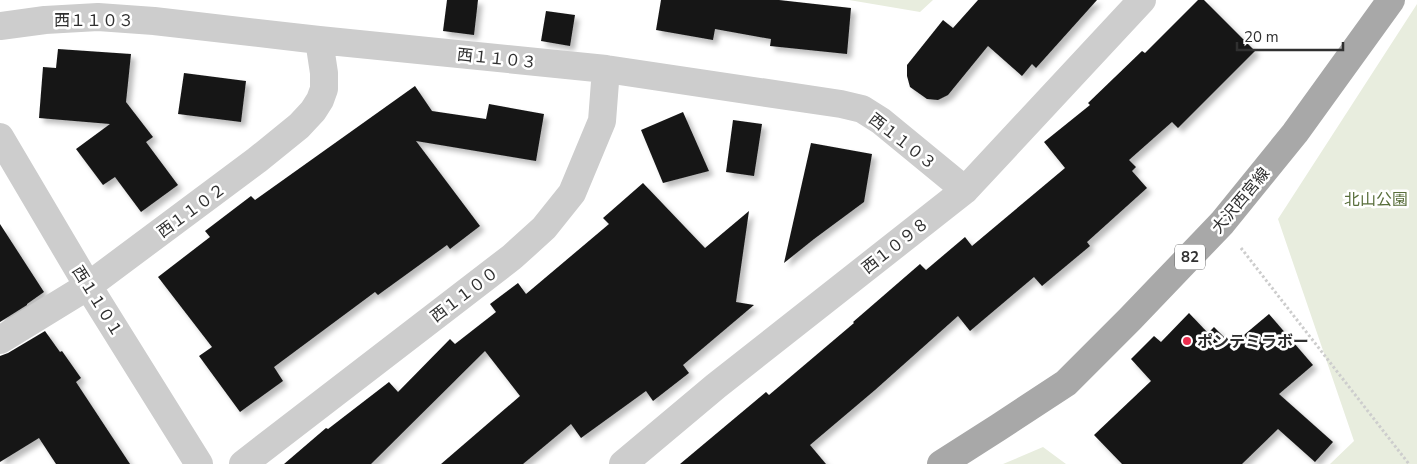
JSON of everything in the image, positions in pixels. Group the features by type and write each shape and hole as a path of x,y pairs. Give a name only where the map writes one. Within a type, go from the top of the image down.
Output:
{"main road":[{"name":"大沢西宮線","path":"940,464 999,428 1066,383 1222,223 1295,133 1391,0"}],"street":[{"name":"西１０９８","path":"623,464 716,386 965,190 1142,0"},
{"name":"西１１０３","path":"0,26 46,20 98,17 154,22 606,69 840,104 862,109 881,121 965,190"},
{"name":"西１１０２","path":"0,340 88,286 257,160 299,126 313,111 324,89 324,73 319,40"},
{"name":"西１１００","path":"243,464 512,257 544,228 572,193 602,121 606,69"},
{"name":"西１１０１","path":"0,137 88,286 199,464"}],"path":[{"path":"1222,223 1410,464"}],"green space":[{"path":"849,0 933,0 920,12"},
{"name":"北山公園","path":"1417,4 1417,464 1330,464 1354,441 1278,219"},
{"path":"1043,447 1066,464 1003,464"}],"building":[{"path":"447,0 478,0 474,35 443,31"},
{"path":"661,0 779,0 851,8 847,54 770,46 771,39 715,29 713,40 656,30"},
{"path":"978,0 1097,0 1036,68 1032,64 1022,76 988,46 948,95 938,100 927,99 910,87 907,65 943,20 953,28"},
{"path":"1198,0 1204,0 1255,51 1178,128 1172,122 1129,160 1136,167 1132,171 1147,188 1087,242 1090,246 1042,286 1034,277 970,331 958,316 810,445 826,464 680,464 766,392 769,395 920,264 926,270 965,237 972,246 1065,168 1044,142 1090,105 1088,103 1142,51 1145,53"},
{"path":"546,11 575,15 570,46 541,41"},
{"path":"58,49 131,54 126,102 153,137 146,142 178,185 141,212 115,177 103,185 76,149 110,124 39,118 43,67 56,68"},
{"path":"184,73 246,81 241,122 178,114"},
{"path":"415,86 432,111 486,119 489,104 544,114 536,161 416,141 480,226 450,249 447,245 378,295 375,292 274,367 283,381 240,412 199,356 212,347 158,277 210,237 205,231 251,196 255,200"},
{"path":"683,112 709,171 663,183 641,130"},
{"path":"733,120 762,124 754,176 726,172"},
{"path":"811,143 872,154 864,202 784,263"},
{"path":"643,183 705,248 749,211 736,302 754,305 683,365 689,373 653,401 646,391 581,438 571,424 523,464 441,464 520,396 485,351 371,464 284,464 326,428 328,429 389,382 398,392 450,339 455,344 496,312 490,304 518,283 526,294 609,224 603,218"},
{"path":"0,224 44,292 0,322"},
{"path":"1189,313 1208,333 1214,327 1232,345 1269,314 1313,365 1279,394 1333,442 1315,462 1278,429 1242,464 1122,464 1094,435 1151,381 1131,359 1154,336 1161,342"},
{"path":"45,331 81,378 76,382 130,464 56,464 39,438 0,462 0,356"}],"place":[{"name":"ポンテミラボー","path":"1187,341"}]}
